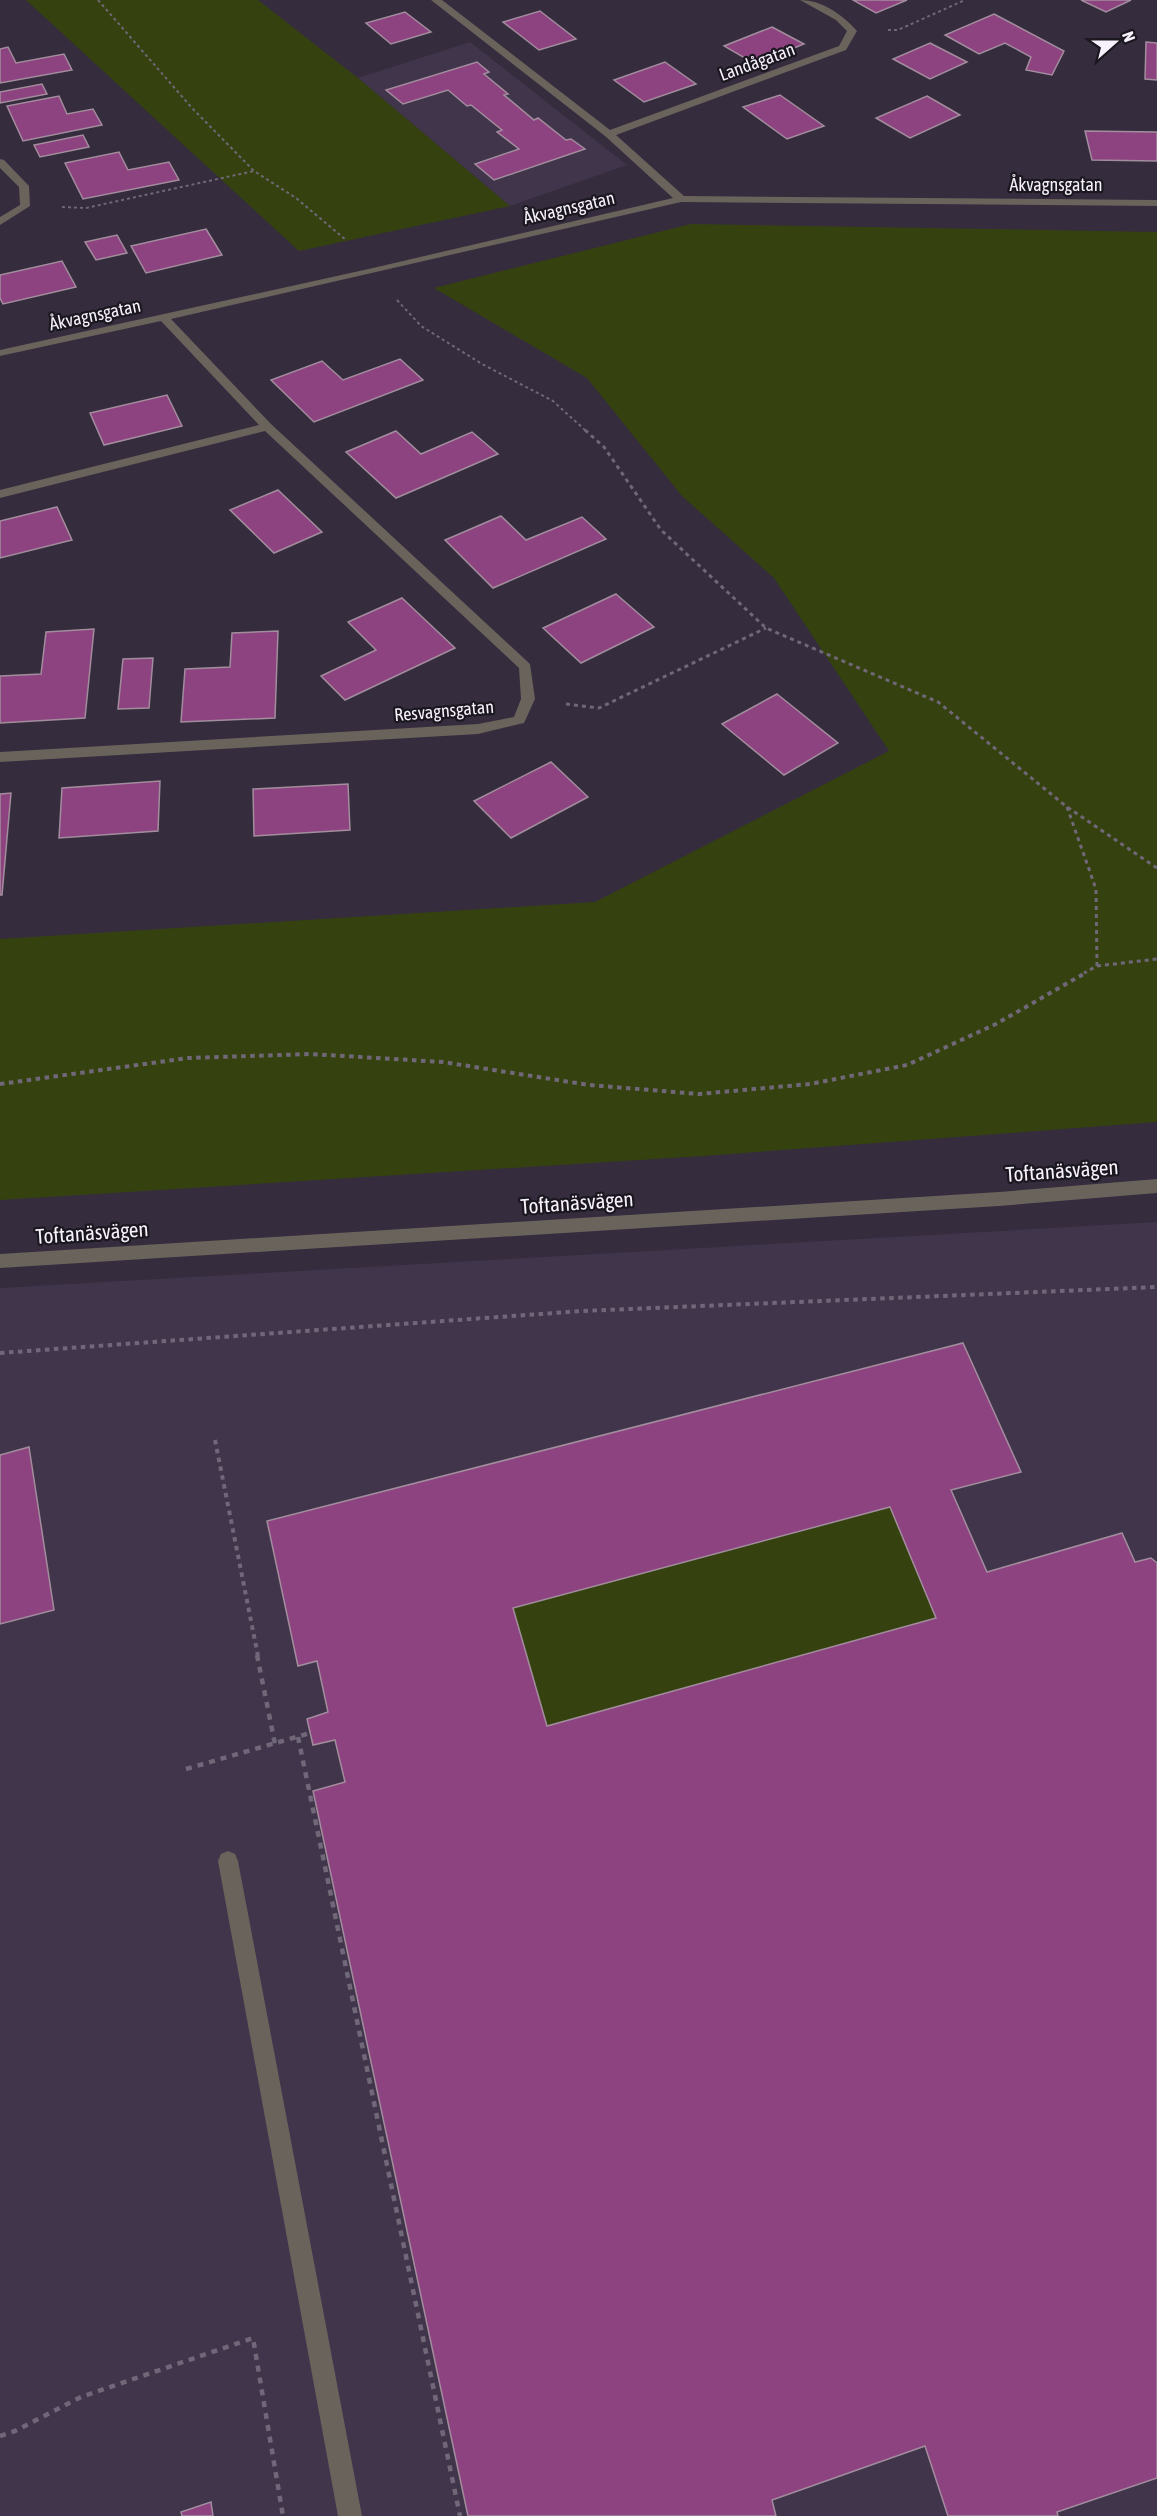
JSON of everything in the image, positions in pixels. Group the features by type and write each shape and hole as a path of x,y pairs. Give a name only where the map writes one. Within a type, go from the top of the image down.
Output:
{"street":[{"path":"436,0 609,134 681,199"},
{"path":"805,0 839,18 852,31"},
{"name":"Landågatan","path":"609,134 843,48 852,31"},
{"path":"0,162 24,186 25,206 0,222"},
{"name":"Åkvagnsgatan","path":"0,353 373,271 681,199 1157,203"},
{"path":"164,318 267,427 525,667 528,699"},
{"path":"0,494 267,427"},
{"name":"Resvagnsgatan","path":"0,757 478,729 519,720 528,699"},
{"name":"Toftanäsvägen","path":"0,1262 999,1199 1157,1186"},
{"path":"228,1861 350,2516"}],"path":[{"path":"98,0 192,108 254,171 296,198 357,248 388,292 421,326 482,364 553,401 604,447 661,530 766,628 938,702 1067,807 1157,868"},
{"path":"852,31 898,30 965,0"},
{"path":"25,206 86,208 254,171"},
{"path":"528,699 599,708 766,628"},
{"path":"1067,807 1096,889 1097,966"},
{"path":"0,1084 188,1058 311,1054 444,1062 589,1085 699,1094 810,1084 907,1065 996,1024 1097,966 1157,959"},
{"path":"0,1353 582,1311 1157,1287"},
{"path":"215,1440 275,1744"},
{"path":"186,1769 310,1733"},
{"path":"298,1737 460,2516"},
{"path":"0,2436 15,2431 81,2397 253,2338 283,2516"}],"shaded area":[{"path":"470,42 627,165 510,206 358,78"},
{"path":"1157,1222 1157,2516 0,2516 0,1288"}],"green space":[{"path":"26,0 258,0 358,78 510,206 299,251"},
{"path":"691,224 1157,232 1157,1122 703,1156 0,1200 0,939 595,902 889,751 774,578 682,496 587,378 434,288"},
{"path":"890,1507 936,1618 547,1726 513,1608"}],"building":[{"path":"853,0 907,0 876,13"},
{"path":"1081,0 1131,0 1106,12"},
{"path":"540,11 576,39 539,50 503,22"},
{"path":"405,12 431,32 391,44 366,23"},
{"path":"994,14 1064,51 1052,75 1026,70 1031,57 1005,43 979,54 945,35"},
{"path":"772,27 804,44 755,64 724,46"},
{"path":"1146,42 1157,43 1157,80 1145,79"},
{"path":"930,43 967,62 930,79 893,59"},
{"path":"8,47 16,63 64,54 72,70 0,83 0,49"},
{"path":"477,62 489,72 484,74 508,94 504,95 534,120 538,118 566,140 571,139 585,149 494,180 475,164 519,149 497,132 502,130 448,90 403,104 386,90"},
{"path":"665,62 696,84 644,102 614,80"},
{"path":"42,84 47,94 0,103 0,92"},
{"path":"780,95 824,126 787,139 743,107"},
{"path":"59,96 67,114 93,109 102,125 23,141 7,106"},
{"path":"927,96 960,115 910,138 876,118"},
{"path":"1085,131 1157,132 1157,161 1092,160"},
{"path":"83,135 89,147 40,157 34,145"},
{"path":"119,152 128,170 169,162 179,180 83,199 65,163"},
{"path":"206,229 222,255 146,273 131,246"},
{"path":"117,235 127,253 96,260 85,242"},
{"path":"62,261 76,287 3,304 0,298 0,275"},
{"path":"400,359 423,380 314,422 271,380 322,361 343,380"},
{"path":"167,395 182,426 104,445 90,413"},
{"path":"396,431 421,454 472,432 498,454 396,498 346,452"},
{"path":"278,490 322,532 274,553 230,510"},
{"path":"57,507 72,540 0,558 0,521"},
{"path":"501,516 526,540 582,517 606,539 493,588 445,540"},
{"path":"616,594 654,627 581,663 543,628"},
{"path":"402,598 455,648 345,700 321,676 376,650 348,622"},
{"path":"94,629 85,718 0,723 0,676 41,674 46,632"},
{"path":"278,631 275,718 181,722 185,669 230,667 232,633"},
{"path":"153,658 149,708 118,709 123,659"},
{"path":"777,694 838,743 784,775 722,724"},
{"path":"551,762 588,797 511,838 474,801"},
{"path":"160,781 158,831 59,838 62,788"},
{"path":"348,784 350,830 254,836 253,789"},
{"path":"11,793 2,895 0,895 0,794"},
{"path":"963,1343 1021,1472 951,1490 987,1572 1122,1533 1135,1562 1151,1558 1157,1563 1157,2478 1057,2512 1058,2516 948,2516 925,2446 772,2500 776,2516 468,2516 313,1791 345,1782 335,1740 313,1745 307,1719 328,1712 317,1661 298,1666 267,1521","holes":["890,1507 936,1618 547,1726 513,1608"]},
{"path":"29,1447 54,1610 0,1624 0,1455"},
{"path":"211,2502 213,2516 182,2516 181,2512"}]}
